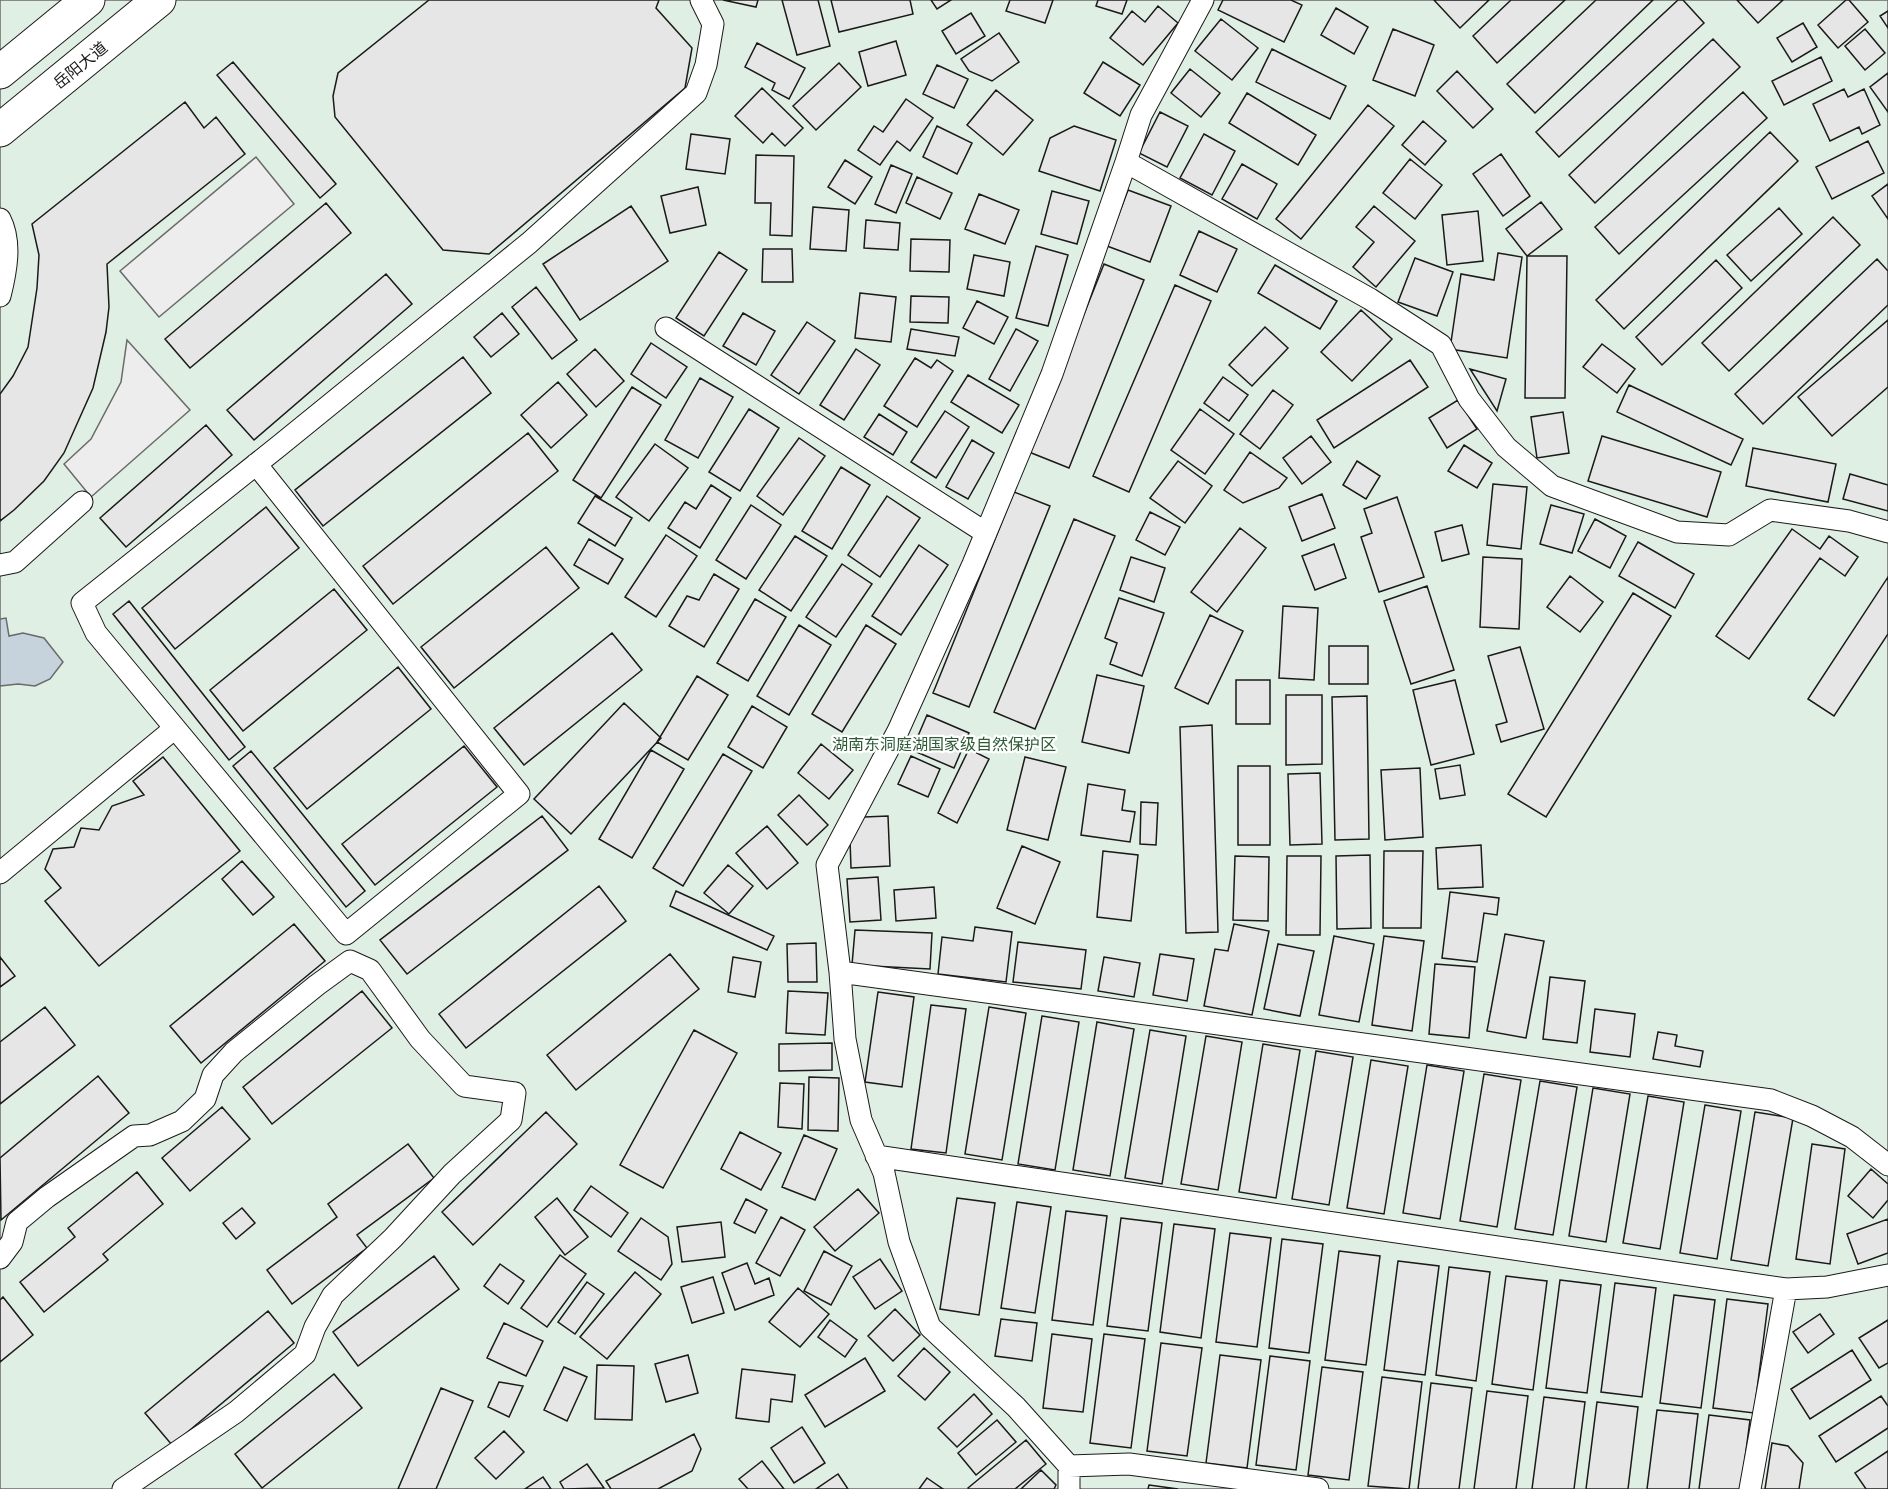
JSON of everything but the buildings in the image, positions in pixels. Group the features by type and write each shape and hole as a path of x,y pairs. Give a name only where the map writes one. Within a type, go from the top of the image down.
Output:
{"main road":[{"path":"0,72 88,0"},
{"name":"岳阳大道","path":"0,130 159,0"}],"street":[{"path":"350,961 346,934 96,633 82,603 529,243 696,93 706,65 713,24 701,0"},
{"path":"1069,1489 1069,1466 1016,1407 930,1327 899,1242 884,1173 861,1120 847,1051 828,865 898,731 986,533 1052,374 1141,115 1203,0"},
{"path":"1126,162 1370,299 1441,345 1469,399 1506,447 1552,486 1677,532 1729,535 1770,510 1849,521 1888,532"},
{"path":"0,219 4,227 7,266 0,296"},
{"path":"666,328 986,533"},
{"path":"256,464 519,794 346,934"},
{"path":"0,565 15,562 82,502"},
{"path":"0,873 175,728"},
{"path":"0,1258 12,1242 17,1222 47,1197 134,1136 150,1135 182,1121 205,1099 213,1075 234,1052 350,961"},
{"path":"123,1489 236,1412 305,1354 315,1328 333,1295 393,1238 452,1174 511,1119 514,1093 464,1086 420,1039 370,970 350,961"},
{"path":"840,972 1771,1100 1812,1116 1852,1137 1888,1165"},
{"path":"876,1156 1786,1289 1827,1287 1888,1275"},
{"path":"1750,1489 1786,1289"},
{"path":"1069,1466 1129,1464 1318,1489"}],"green space":[{"name":"湖南东洞庭湖国家级自然保护区","path":"0,0 1888,0 1888,1489 0,1489"}],"shaded area":[{"path":"256,157 294,204 159,317 120,271"},
{"path":"127,340 190,410 91,497 64,464 91,439 121,382"},
{"path":"6,618 9,636 23,633 44,638 63,662 50,679 35,686 18,684 0,686 0,619"}]}
